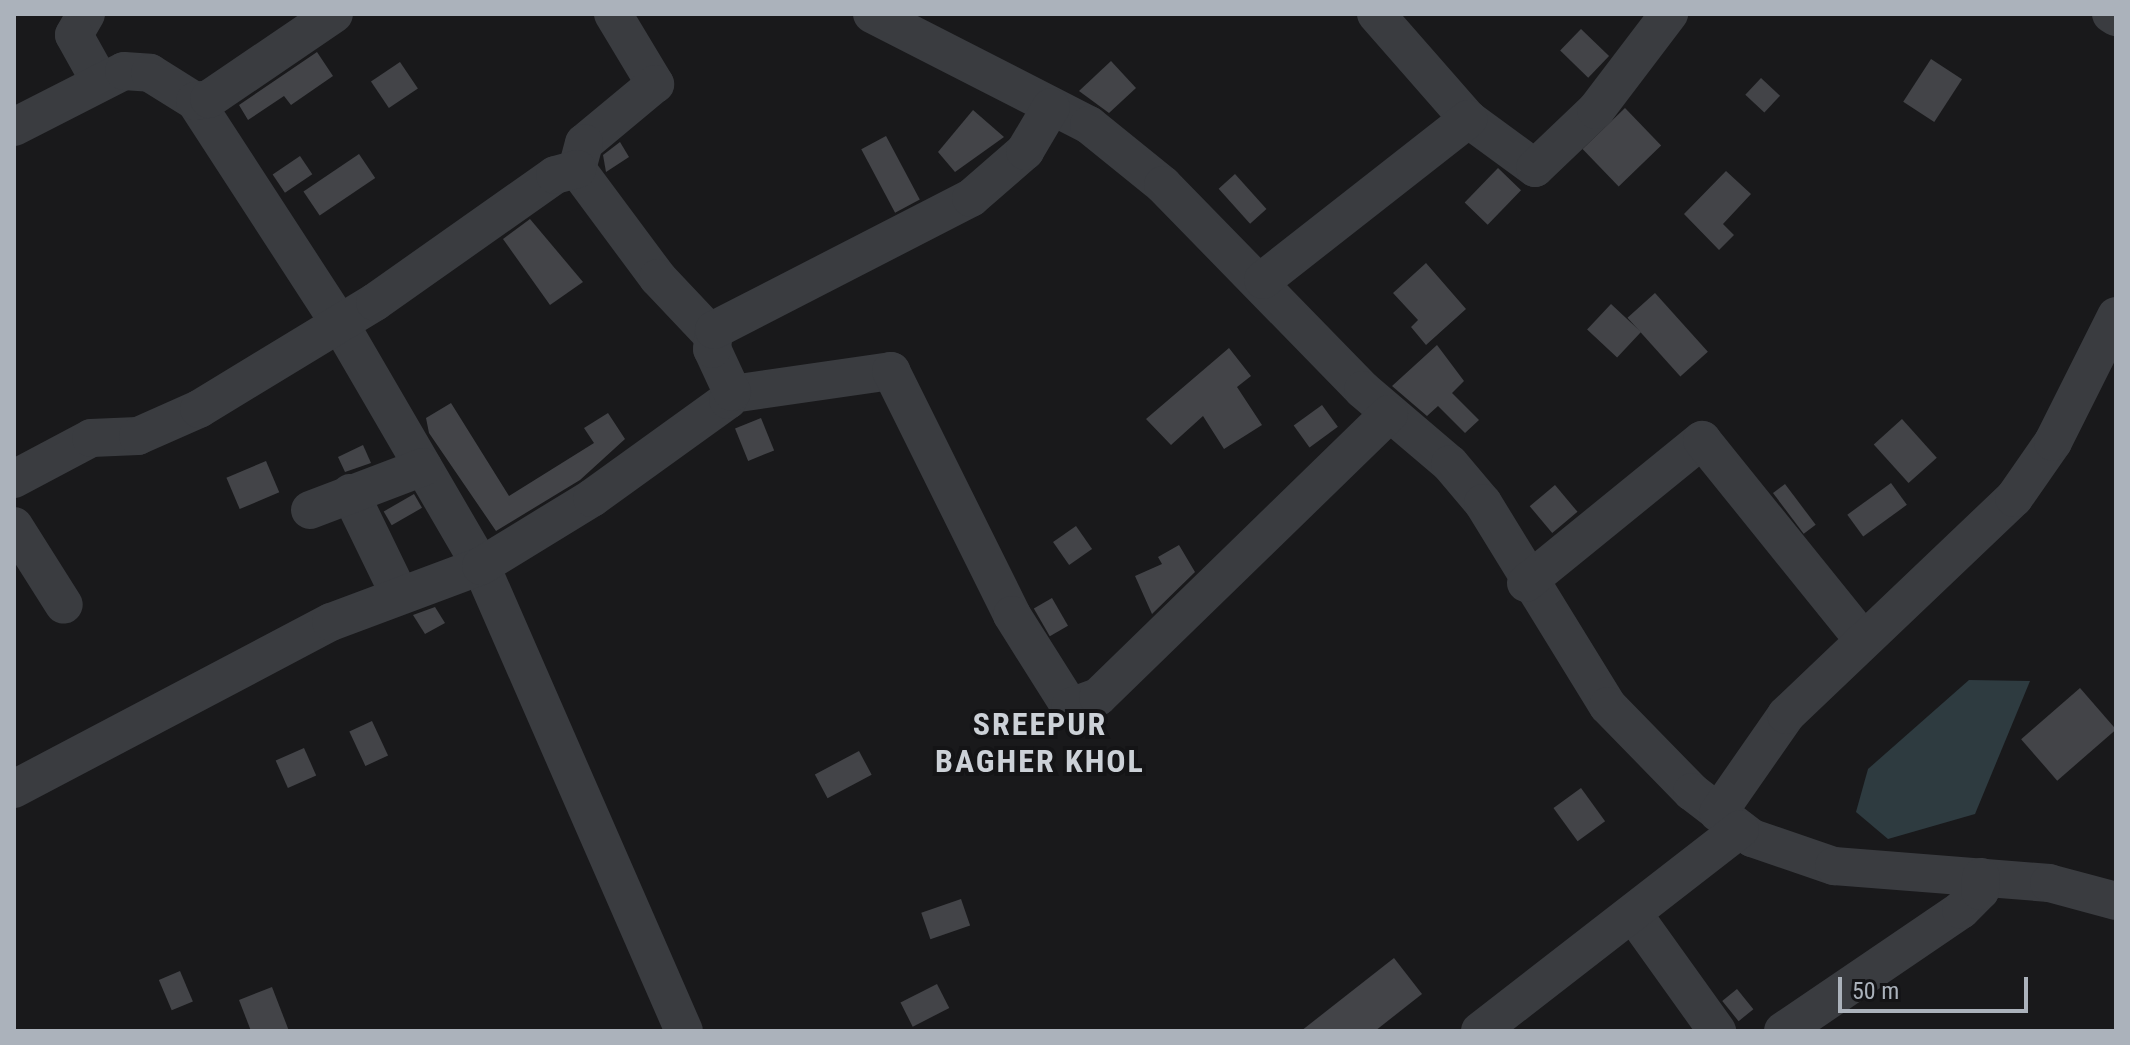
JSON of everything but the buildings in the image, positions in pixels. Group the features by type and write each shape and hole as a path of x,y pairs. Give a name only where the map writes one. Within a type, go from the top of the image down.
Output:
{"street":[{"path":"86,14 74,35 99,80"},
{"path":"195,101 213,96 334,14"},
{"path":"577,169 584,143 655,84 613,14"},
{"path":"872,14 1051,107 1130,154 1263,280 1389,414 1470,486 1526,583 1608,706 1729,821 1814,863 2049,883 2116,901"},
{"path":"1376,14 1468,119 1535,168 1596,110 1669,14"},
{"path":"2111,14 2116,17"},
{"path":"15,125 99,80 150,73 195,101 340,324 481,566 684,1031"},
{"path":"711,334 971,198 1025,151 1051,107"},
{"path":"1263,280 1468,119"},
{"path":"14,479 91,438 154,431 340,324 555,175 577,169"},
{"path":"577,169 658,278 711,334 732,394"},
{"path":"1480,1031 1634,915 1729,821 1755,750 1861,637 2014,498 2053,442 2116,316"},
{"path":"14,789 331,622 399,594 481,566 630,472 732,394 891,371 1012,615 1070,707 1098,697 1389,414"},
{"path":"1526,583 1702,440 1861,637"},
{"path":"310,510 423,467"},
{"path":"350,493 399,594"},
{"path":"14,526 64,605"},
{"path":"1783,1031 1961,910 1980,891 1981,877"},
{"path":"1634,915 1717,1031"}],"shaded area":[{"path":"1969,680 2030,681 1975,814 1888,839 1856,812 1868,769"}],"district":[{"name":"SREEPUR BAGHER KHOL","path":"1040,744"}]}
